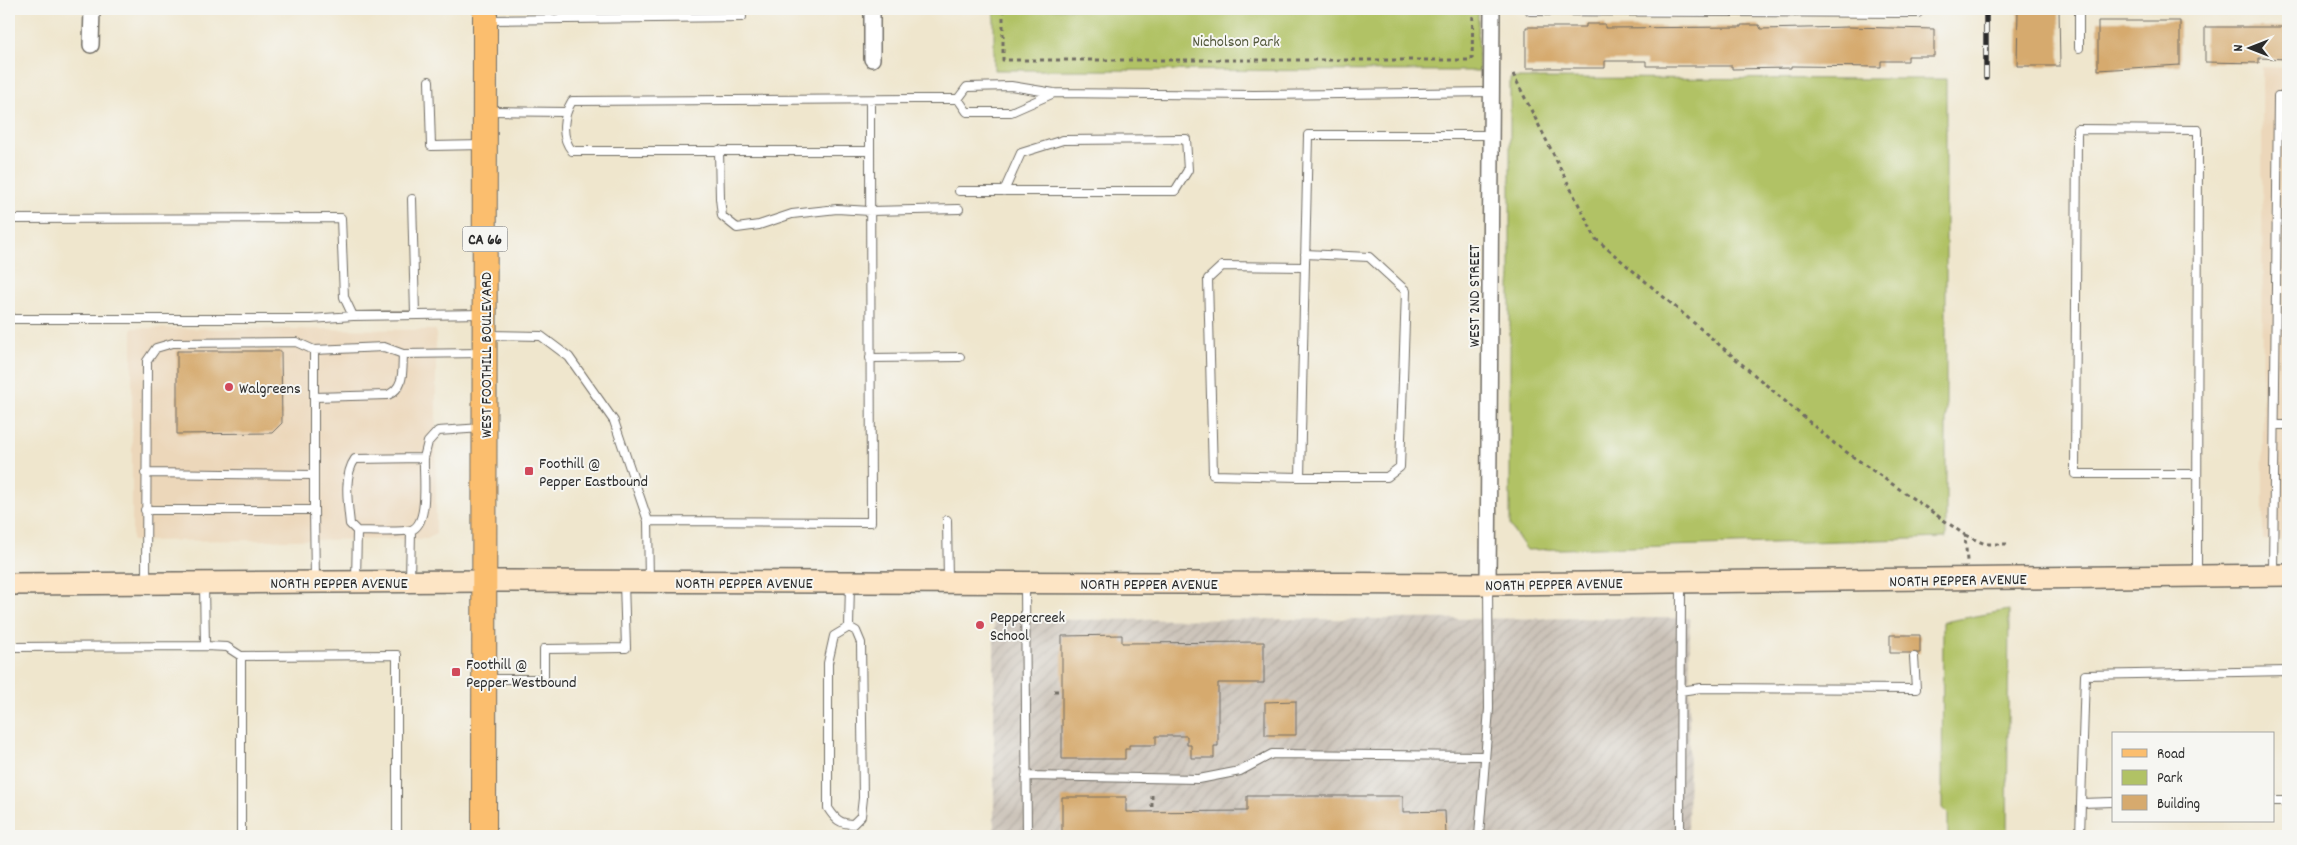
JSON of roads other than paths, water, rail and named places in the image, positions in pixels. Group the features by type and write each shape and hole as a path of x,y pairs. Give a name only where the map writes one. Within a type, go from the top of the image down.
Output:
{"main road":[{"name":"WEST FOOTHILL BOULEVARD","path":"484,836 485,14"},
{"name":"NORTH PEPPER AVENUE","path":"9,584 484,581 1488,584 2281,575"}],"street":[{"path":"91,45 92,9"},
{"path":"872,9 872,59"},
{"name":"WEST 2ND STREET","path":"1488,584 1492,9"}],"lane":[{"path":"1530,11 1918,13 1918,9"},
{"path":"2079,9 2079,48"},
{"path":"485,14 742,17"},
{"path":"430,81 431,146 485,145"},
{"path":"958,100 967,87 1011,86 1054,93 1255,95 1492,92"},
{"path":"958,100 968,112 1011,112 1054,93"},
{"path":"2281,575 2275,425 2278,96 2288,96"},
{"path":"648,521 871,522 870,100"},
{"path":"870,151 572,151 565,142 565,112 572,101 958,100"},
{"path":"485,111 565,112"},
{"path":"2196,576 2197,474 2198,130 2077,129 2075,474 2197,474"},
{"path":"1300,476 1308,135 1492,135"},
{"path":"959,191 1004,191 1176,191 1188,170 1186,139 1063,140 1021,153 1004,191"},
{"path":"719,150 722,216 737,228 759,225 792,214 837,208 870,211 959,209"},
{"path":"412,199 415,314"},
{"path":"9,219 341,218 344,297 353,316"},
{"path":"1305,254 1368,257 1406,291 1400,467 1387,476 1213,475 1208,279 1222,266 1305,267"},
{"path":"9,314 13,319 311,319 415,314 485,334 541,336 569,357 614,421 648,521 649,582"},
{"path":"146,583 147,361 156,348 173,342 296,342 314,350 384,347 402,354 485,334"},
{"path":"314,350 315,582"},
{"path":"314,397 388,395 401,386 402,354"},
{"path":"870,358 960,358"},
{"path":"2275,425 2288,424"},
{"path":"424,458 354,459 349,468 348,509 350,524 357,531 411,530 420,523 423,513 424,458 428,442 438,430 484,428"},
{"path":"145,473 314,475"},
{"path":"145,510 314,510"},
{"path":"947,520 948,582"},
{"path":"410,581 411,530"},
{"path":"356,582 357,531"},
{"path":"204,582 205,646"},
{"path":"484,679 544,679 544,649 626,648 624,582"},
{"path":"849,627 850,582"},
{"path":"1680,836 1681,582"},
{"path":"1025,583 1027,836"},
{"path":"1478,836 1489,709 1488,584"},
{"path":"849,627 856,631 861,643 862,798 861,816 853,824 844,824 834,818 828,808 828,663 834,636 849,627"},
{"path":"9,647 227,646 241,656 397,655 398,836"},
{"path":"241,656 241,836"},
{"path":"1680,691 1701,688 1916,689 1914,658"},
{"path":"2080,836 2085,674 2288,671"},
{"path":"1026,776 1199,779 1240,771 1272,754 1484,756"},
{"path":"2274,801 2288,801"},
{"path":"2081,803 2112,802"}],"railway":[{"path":"1986,9 1986,78"}],"place":[{"name":"Walgreens","path":"229,387"},
{"name":"Foothill @ Pepper Eastbound","path":"529,471"},
{"name":"Peppercreek School","path":"980,625"},
{"name":"Foothill @ Pepper Westbound","path":"456,672"}],"park label":[{"name":"Nicholson Park","path":"1236,40"}]}
